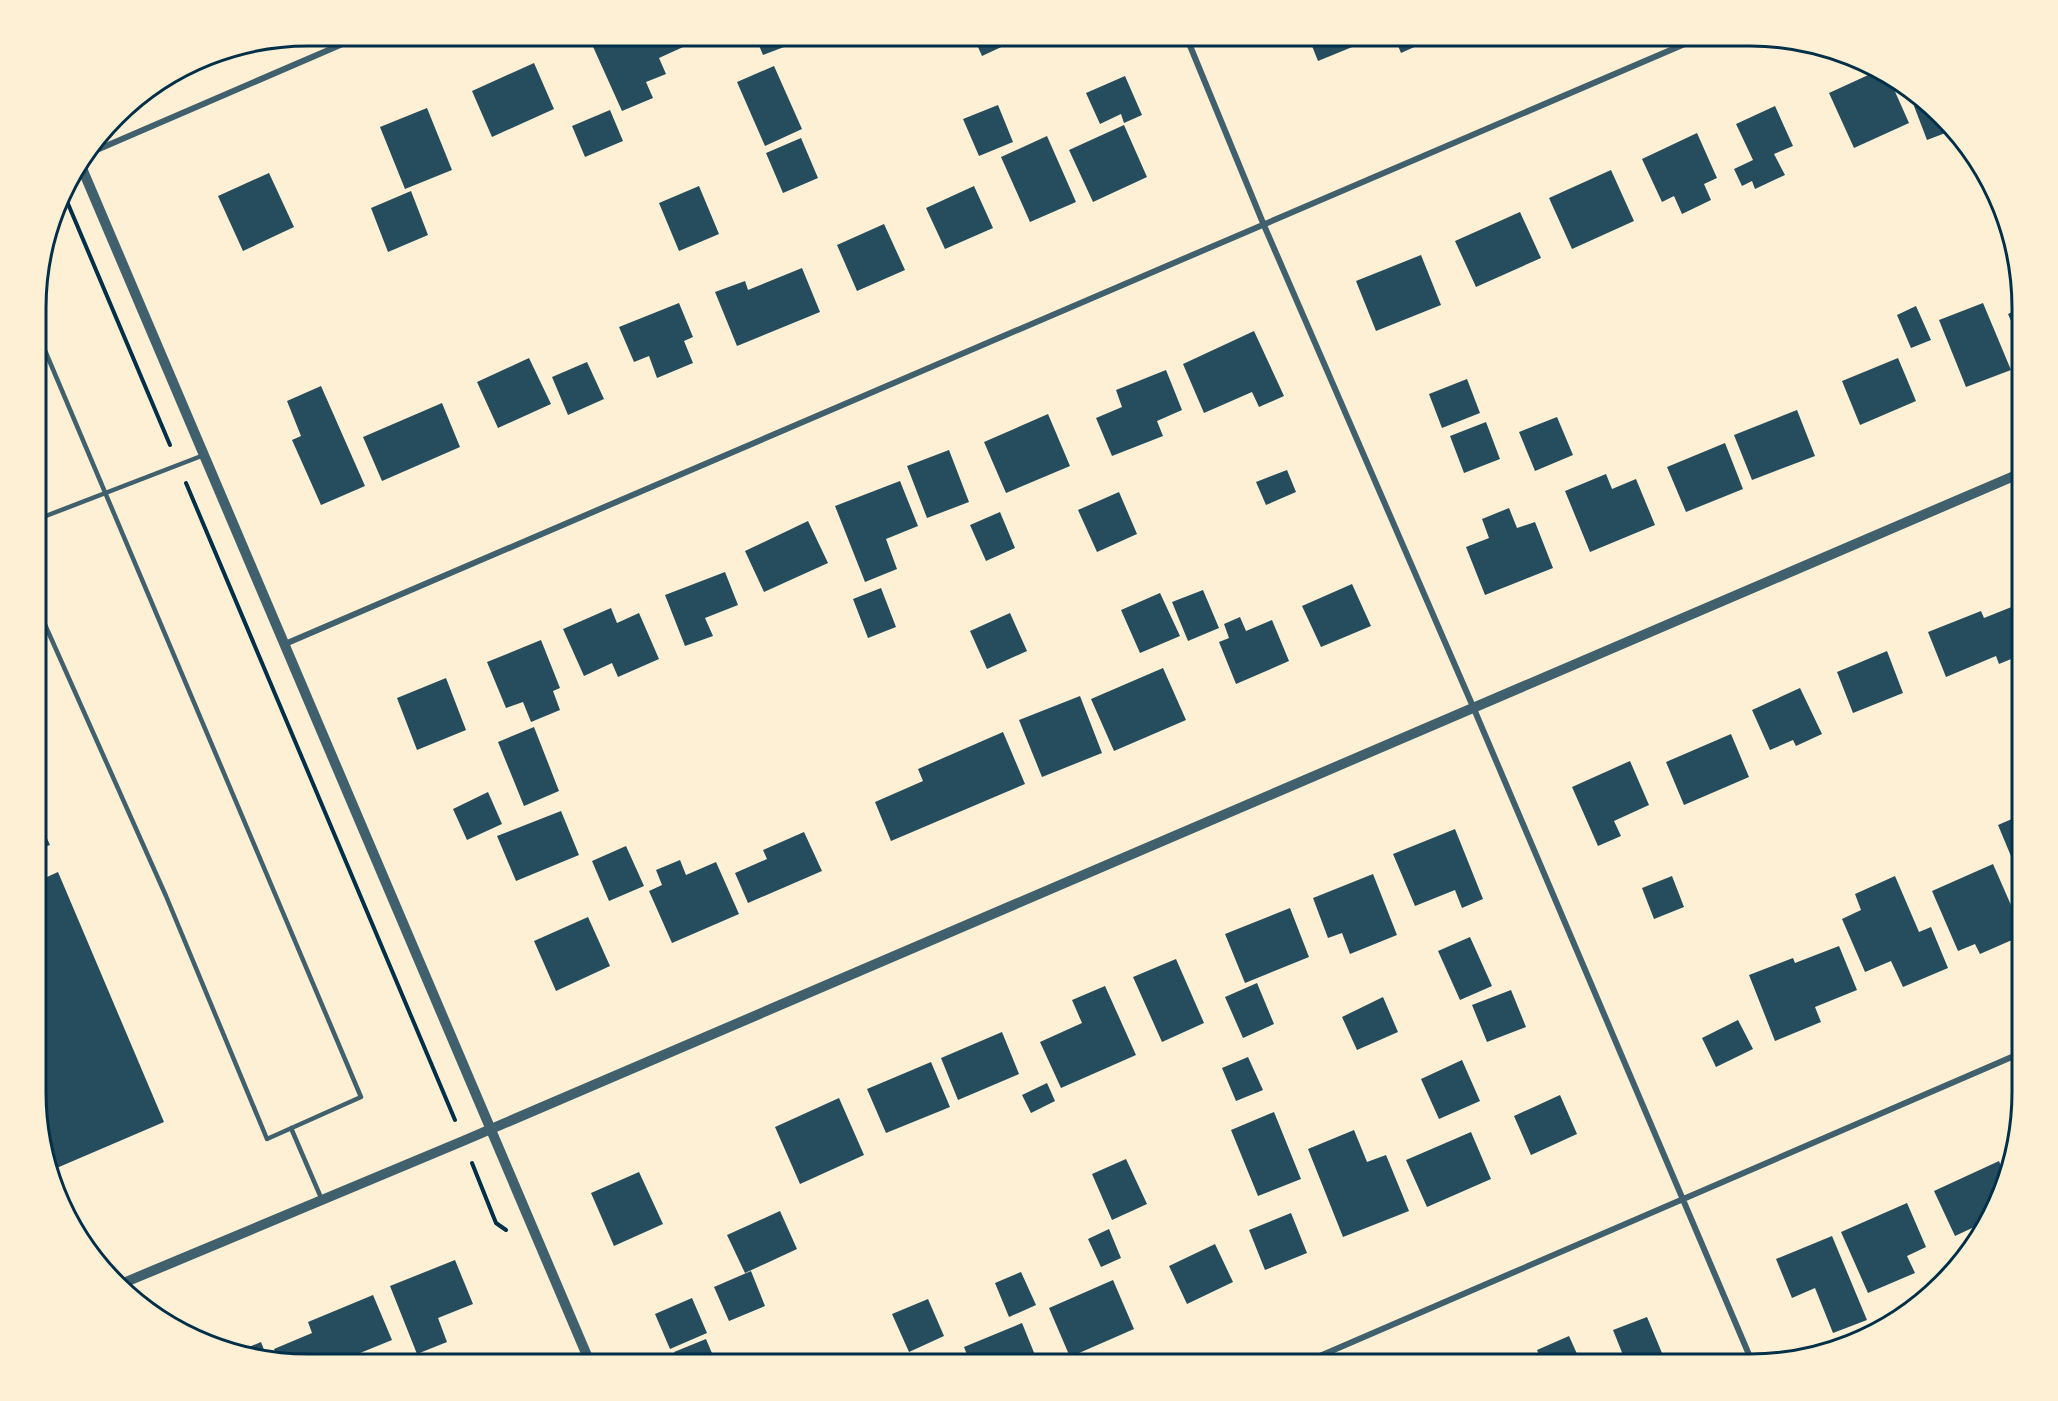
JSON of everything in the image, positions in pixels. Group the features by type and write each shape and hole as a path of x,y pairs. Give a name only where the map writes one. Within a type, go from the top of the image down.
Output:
{"street":[{"path":"102,148 339,46"},
{"path":"1190,46 1263,223 1474,708 1749,1354"},
{"path":"285,644 1680,46"},
{"path":"84,174 586,1354"},
{"path":"127,1282 463,1141 2012,478"},
{"path":"1324,1354 2012,1057"}],"lane":[{"path":"46,353 361,1097 267,1139 166,896 46,627"},
{"path":"46,516 205,455"},
{"path":"291,1128 322,1200"}],"path":[{"path":"68,204 496,1224 506,1230"}],"building":[{"path":"593,46 685,46 659,58 666,74 646,82 653,98 622,111"},
{"path":"759,46 787,46 763,55"},
{"path":"978,46 1004,46 982,56"},
{"path":"1312,46 1355,46 1318,61"},
{"path":"1398,46 1417,46 1401,53"},
{"path":"534,63 554,109 492,137 472,91"},
{"path":"774,66 802,129 765,146 737,82"},
{"path":"1869,75 1895,91 1909,123 1854,148 1829,93"},
{"path":"1125,76 1142,115 1124,123 1121,114 1100,124 1086,93"},
{"path":"998,105 1013,142 979,156 963,119"},
{"path":"1775,106 1793,146 1774,154 1785,175 1755,189 1752,181 1742,186 1734,169 1753,160 1736,124"},
{"path":"1914,106 1922,111 1945,133 1927,140"},
{"path":"427,108 452,170 405,189 380,127"},
{"path":"610,110 623,141 585,157 572,126"},
{"path":"1124,125 1147,177 1093,202 1069,150"},
{"path":"1697,133 1717,178 1704,184 1711,200 1682,214 1674,196 1662,202 1642,159"},
{"path":"1047,136 1076,202 1030,222 1001,157"},
{"path":"801,138 818,178 783,193 766,153"},
{"path":"1611,170 1634,221 1572,249 1549,198"},
{"path":"269,173 294,227 243,251 218,196"},
{"path":"699,186 719,234 679,251 659,203"},
{"path":"974,186 993,228 945,249 926,208"},
{"path":"411,191 428,235 388,252 371,208"},
{"path":"1520,212 1541,258 1476,287 1455,241"},
{"path":"884,224 905,270 857,291 837,245"},
{"path":"1421,255 1441,305 1376,331 1356,281"},
{"path":"802,268 820,312 737,346 715,292 745,281 748,290"},
{"path":"679,303 693,337 684,341 693,363 657,378 649,356 634,362 619,327"},
{"path":"1983,303 2011,370 1966,387 1939,320"},
{"path":"1916,306 1931,340 1911,348 1897,315"},
{"path":"1254,331 1284,396 1259,407 1252,392 1204,413 1183,364"},
{"path":"529,358 551,404 498,428 477,382"},
{"path":"1898,358 1916,401 1860,425 1842,381"},
{"path":"587,362 604,399 568,415 552,377"},
{"path":"1166,370 1182,410 1157,421 1163,436 1112,456 1096,418 1122,407 1116,390"},
{"path":"1467,379 1480,413 1442,428 1429,394"},
{"path":"321,386 365,486 321,505 292,440 301,436 287,401"},
{"path":"442,403 460,447 382,481 363,437"},
{"path":"1797,410 1815,456 1752,480 1734,435"},
{"path":"1048,414 1070,466 1006,493 984,442"},
{"path":"1557,417 1573,455 1535,471 1519,432"},
{"path":"1486,422 1500,459 1464,473 1450,436"},
{"path":"1725,443 1743,489 1686,512 1667,467"},
{"path":"949,450 969,502 927,518 907,466"},
{"path":"1287,470 1296,492 1266,505 1256,482"},
{"path":"1606,474 1612,489 1636,479 1655,525 1590,552 1565,491"},
{"path":"900,481 918,526 886,539 897,569 865,582 835,506"},
{"path":"1119,492 1137,534 1097,552 1078,510"},
{"path":"1509,508 1517,528 1535,522 1553,568 1485,595 1466,547 1489,538 1482,519"},
{"path":"1000,512 1015,548 986,561 970,525"},
{"path":"808,521 828,563 764,592 745,551"},
{"path":"725,572 738,605 705,618 713,636 685,646 665,595"},
{"path":"1352,584 1371,626 1321,647 1302,606"},
{"path":"881,588 896,627 868,638 853,599"},
{"path":"1203,590 1219,628 1188,641 1172,602"},
{"path":"1160,593 1180,636 1140,653 1121,610"},
{"path":"2012,607 2012,659 1999,664 1996,656 1946,677 1928,632 1981,611 1984,618"},
{"path":"611,608 617,623 639,613 659,659 618,677 612,663 584,676 563,629"},
{"path":"1010,613 1027,651 987,669 970,631"},
{"path":"1240,617 1246,631 1272,620 1289,661 1236,684 1219,642 1229,638 1224,624"},
{"path":"541,640 560,688 553,691 560,710 531,722 523,702 506,708 487,662"},
{"path":"1887,651 1903,693 1853,713 1837,672"},
{"path":"1163,668 1186,720 1114,751 1091,699"},
{"path":"446,678 466,730 417,750 397,698"},
{"path":"1800,688 1822,734 1796,746 1793,740 1770,750 1752,710"},
{"path":"1080,696 1102,753 1042,777 1019,720"},
{"path":"534,727 559,791 524,806 498,742"},
{"path":"1003,732 1025,784 891,841 875,802 923,781 918,769"},
{"path":"1731,734 1749,777 1684,805 1666,762"},
{"path":"1630,761 1649,805 1614,821 1621,836 1598,846 1572,787"},
{"path":"488,792 502,824 467,840 453,809"},
{"path":"561,811 579,855 516,881 497,836"},
{"path":"2012,819 2012,859 1998,825"},
{"path":"1455,829 1483,899 1462,908 1455,890 1415,906 1393,854"},
{"path":"804,832 822,871 748,903 735,873 767,859 763,850"},
{"path":"626,846 644,886 609,901 592,861"},
{"path":"680,860 686,875 716,862 739,914 672,943 649,891 662,885 656,870"},
{"path":"1993,864 2012,907 2012,940 1980,954 1975,944 1958,951 1932,891"},
{"path":"58,872 164,1122 57,1168 49,1127 46,1093 46,877"},
{"path":"1373,874 1397,935 1350,954 1342,933 1328,938 1313,898"},
{"path":"1672,876 1684,907 1654,919 1642,888"},
{"path":"1895,876 1919,932 1931,927 1948,968 1903,987 1891,961 1865,972 1842,919 1861,910 1855,894"},
{"path":"1290,908 1309,957 1245,983 1225,934"},
{"path":"588,917 610,966 556,991 534,941"},
{"path":"1470,937 1492,986 1460,1000 1438,951"},
{"path":"1839,946 1857,990 1815,1007 1821,1022 1775,1041 1749,975 1793,958 1795,963"},
{"path":"1176,959 1204,1023 1162,1042 1133,977"},
{"path":"1257,983 1274,1024 1243,1038 1225,997"},
{"path":"1105,986 1136,1055 1061,1088 1040,1042 1082,1023 1072,1000"},
{"path":"1511,990 1526,1027 1487,1042 1472,1005"},
{"path":"1383,997 1398,1032 1357,1050 1342,1017"},
{"path":"1738,1020 1753,1049 1716,1067 1702,1038"},
{"path":"1002,1032 1019,1074 958,1100 941,1058"},
{"path":"1248,1057 1263,1090 1236,1101 1222,1068"},
{"path":"1462,1060 1480,1101 1439,1119 1421,1079"},
{"path":"931,1062 950,1107 886,1133 867,1089"},
{"path":"1047,1083 1055,1101 1031,1113 1022,1095"},
{"path":"1560,1095 1577,1134 1531,1155 1514,1116"},
{"path":"839,1098 864,1155 800,1184 775,1127"},
{"path":"1274,1112 1301,1179 1258,1196 1231,1130"},
{"path":"1354,1130 1367,1162 1386,1155 1409,1211 1343,1237 1308,1149"},
{"path":"1471,1132 1491,1179 1427,1207 1406,1160"},
{"path":"1126,1159 1147,1204 1112,1220 1092,1174"},
{"path":"1999,1161 2001,1167 1985,1209 1974,1227 1955,1236 1934,1191"},
{"path":"639,1172 663,1224 614,1246 591,1193"},
{"path":"1907,1203 1926,1247 1907,1256 1915,1273 1868,1293 1841,1232"},
{"path":"780,1211 797,1249 745,1273 727,1235"},
{"path":"1291,1213 1307,1253 1265,1270 1249,1230"},
{"path":"1109,1229 1121,1258 1101,1267 1088,1239"},
{"path":"1832,1236 1867,1320 1833,1333 1815,1288 1792,1298 1776,1259"},
{"path":"1215,1244 1233,1282 1187,1304 1169,1266"},
{"path":"455,1260 473,1304 438,1318 447,1342 417,1354 390,1286"},
{"path":"751,1271 765,1306 729,1321 714,1287"},
{"path":"1021,1272 1036,1305 1009,1317 995,1283"},
{"path":"1113,1280 1134,1329 1077,1354 1069,1354 1049,1308"},
{"path":"373,1295 392,1340 358,1354 275,1352 274,1349 312,1333 308,1322"},
{"path":"692,1298 707,1333 670,1349 655,1314"},
{"path":"928,1299 944,1336 909,1352 892,1314"},
{"path":"1647,1317 1662,1354 1623,1354 1613,1330"},
{"path":"1022,1323 1035,1354 967,1354 964,1347"},
{"path":"1569,1336 1577,1354 1539,1354 1537,1350"},
{"path":"706,1339 712,1354 675,1354 674,1352"},
{"path":"261,1342 264,1350 257,1349 248,1347"}]}
